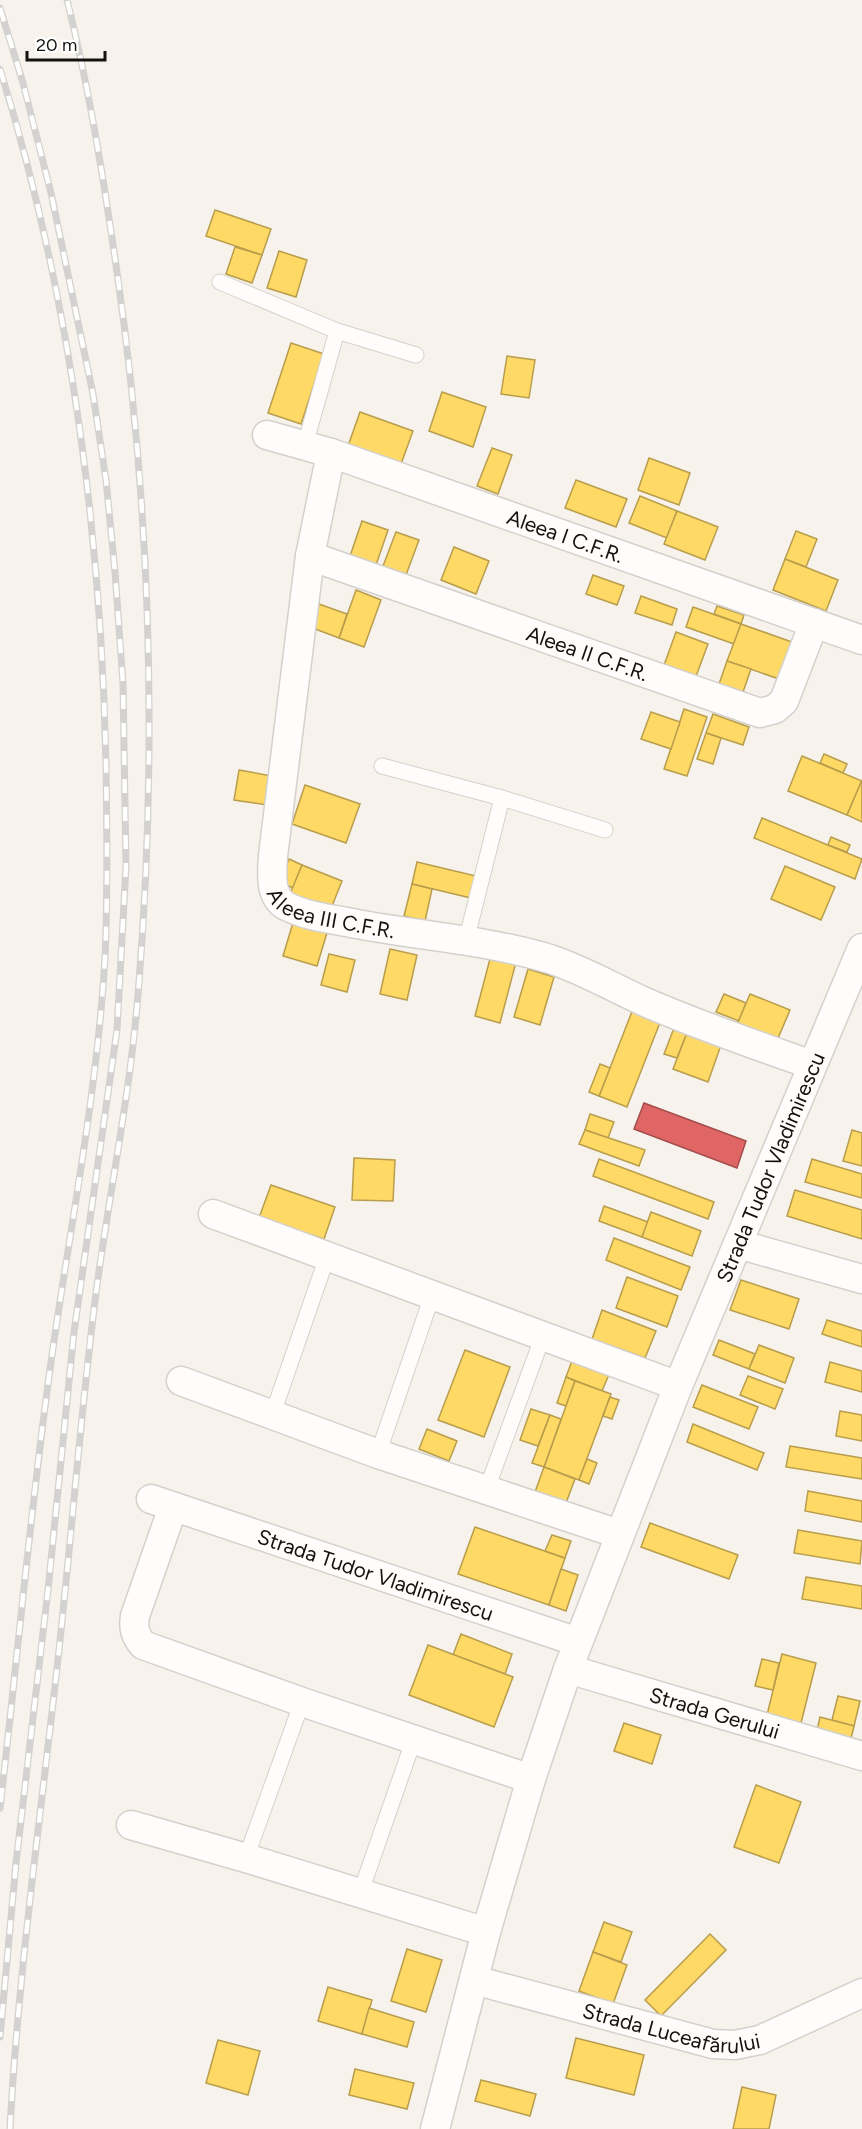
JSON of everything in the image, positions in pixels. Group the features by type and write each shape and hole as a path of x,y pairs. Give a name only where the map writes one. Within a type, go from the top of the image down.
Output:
{"street":[{"name":"Aleea I C.F.R.","path":"267,435 318,449 862,640"},
{"name":"Aleea III C.F.R.","path":"318,449 310,556 273,856 272,879 277,898 285,905 307,914 369,927 466,941 550,960 703,1027 812,1065"},
{"name":"Aleea II C.F.R.","path":"310,556 760,713 775,709 784,701 814,623"},
{"name":"Strada Tudor Vladimirescu","path":"435,2129 486,1932 531,1779 568,1669 678,1386 862,949"},
{"path":"213,1214 678,1386"},
{"path":"738,1244 862,1279"},
{"path":"181,1381 378,1454 619,1534"},
{"name":"Strada Tudor Vladimirescu","path":"531,1779 142,1645 133,1627 162,1503 578,1642"},
{"name":"Strada Gerului","path":"568,1669 862,1756"},
{"path":"132,1825 486,1932"},
{"name":"Strada Luceafărului","path":"474,1980 713,2044 735,2045 760,2040 862,1993"}],"lane":[{"path":"219,282 337,331 416,355"},
{"path":"318,449 337,331"},
{"path":"382,766 502,798 606,830"},
{"path":"466,941 502,798"},
{"path":"273,1416 327,1257"},
{"path":"378,1454 432,1296"},
{"path":"486,1491 543,1336"},
{"path":"246,1858 302,1702"},
{"path":"360,1894 414,1739"}],"building: Homes":[{"path":"215,210 271,229 262,255 206,236"},
{"path":"235,247 262,255 252,283 226,274"},
{"path":"279,251 307,260 296,297 267,288"},
{"path":"291,343 324,354 301,424 268,413"},
{"path":"507,356 535,360 529,398 501,394"},
{"path":"442,392 486,407 473,447 429,431"},
{"path":"360,412 413,431 401,464 348,446"},
{"path":"492,448 512,455 498,494 477,486"},
{"path":"649,458 690,473 679,505 638,490"},
{"path":"576,480 627,499 616,527 565,508"},
{"path":"640,496 677,511 667,538 629,523"},
{"path":"677,511 718,527 705,560 664,544"},
{"path":"362,521 388,530 376,565 350,556"},
{"path":"796,531 817,539 806,567 785,559"},
{"path":"396,532 419,540 406,575 383,566"},
{"path":"454,547 489,561 476,594 441,580"},
{"path":"785,559 838,580 826,611 773,590"},
{"path":"593,575 624,586 617,605 586,594"},
{"path":"356,590 381,600 364,647 339,638"},
{"path":"641,596 677,609 672,625 635,613"},
{"path":"319,604 347,614 339,638 310,627"},
{"path":"717,606 744,615 741,624 714,614"},
{"path":"693,607 741,624 734,644 686,627"},
{"path":"741,624 792,642 779,679 727,661"},
{"path":"676,632 708,644 695,679 663,668"},
{"path":"727,661 751,669 743,692 719,684"},
{"path":"684,709 707,717 687,776 664,769"},
{"path":"651,712 680,722 671,749 641,739"},
{"path":"713,714 749,727 743,745 706,733"},
{"path":"706,733 721,738 713,764 697,759"},
{"path":"824,754 847,764 843,773 820,763"},
{"path":"802,756 862,781 847,815 788,791"},
{"path":"239,770 272,776 268,805 234,800"},
{"path":"862,780 862,822 847,815"},
{"path":"305,785 360,804 346,843 292,824"},
{"path":"762,818 862,859 855,879 754,838"},
{"path":"831,837 850,845 847,852 828,845"},
{"path":"289,859 302,865 293,888 280,882"},
{"path":"417,862 476,876 471,898 412,884"},
{"path":"302,865 342,881 330,911 290,894"},
{"path":"785,866 835,887 821,920 771,899"},
{"path":"412,884 432,889 425,921 404,916"},
{"path":"295,916 329,926 317,966 283,956"},
{"path":"390,949 417,955 407,1000 380,994"},
{"path":"329,954 355,960 347,992 321,985"},
{"path":"491,955 516,962 500,1023 475,1016"},
{"path":"528,969 554,977 540,1025 514,1017"},
{"path":"724,994 746,1003 739,1021 716,1012"},
{"path":"750,994 790,1010 776,1043 736,1027"},
{"path":"633,1009 661,1020 627,1107 599,1096"},
{"path":"674,1028 687,1033 677,1058 664,1054"},
{"path":"687,1033 721,1045 708,1082 673,1069"},
{"path":"600,1064 610,1068 599,1096 589,1092"},
{"path":"590,1114 614,1122 608,1138 585,1130"},
{"path":"585,1130 645,1150 639,1166 579,1144"},
{"path":"852,1130 862,1133 862,1166 843,1161"},
{"path":"354,1158 395,1160 393,1201 352,1200"},
{"path":"599,1159 714,1202 708,1219 593,1176"},
{"path":"812,1159 862,1174 862,1198 805,1182"},
{"path":"271,1185 335,1207 324,1239 259,1218"},
{"path":"795,1190 862,1210 862,1239 787,1216"},
{"path":"604,1206 648,1222 642,1237 599,1221"},
{"path":"651,1212 701,1231 692,1256 642,1237"},
{"path":"614,1238 690,1267 681,1290 606,1260"},
{"path":"627,1277 678,1296 667,1327 616,1308"},
{"path":"741,1280 799,1299 789,1329 730,1310"},
{"path":"602,1310 656,1331 645,1358 592,1339"},
{"path":"827,1320 862,1331 862,1347 822,1334"},
{"path":"719,1340 755,1354 749,1369 713,1355"},
{"path":"759,1345 794,1358 785,1383 749,1369"},
{"path":"465,1350 510,1367 484,1437 438,1420"},
{"path":"573,1358 610,1372 602,1391 566,1377"},
{"path":"830,1362 862,1371 862,1392 825,1382"},
{"path":"748,1376 783,1389 775,1409 740,1395"},
{"path":"566,1377 575,1381 566,1406 557,1403"},
{"path":"575,1381 611,1394 579,1480 544,1467"},
{"path":"702,1385 758,1407 749,1429 693,1407"},
{"path":"610,1397 619,1400 612,1419 603,1416"},
{"path":"531,1409 550,1415 538,1446 520,1440"},
{"path":"840,1411 862,1415 862,1441 836,1436"},
{"path":"550,1415 561,1419 544,1467 532,1463"},
{"path":"693,1424 764,1453 757,1470 687,1442"},
{"path":"427,1429 457,1441 449,1461 419,1449"},
{"path":"790,1446 862,1458 862,1479 786,1467"},
{"path":"587,1459 597,1463 589,1484 579,1480"},
{"path":"544,1467 575,1479 566,1503 535,1492"},
{"path":"808,1491 862,1501 862,1522 805,1511"},
{"path":"650,1523 738,1555 729,1579 641,1547"},
{"path":"475,1527 565,1558 549,1605 458,1574"},
{"path":"798,1530 862,1541 860,1564 794,1553"},
{"path":"552,1535 571,1541 565,1558 545,1551"},
{"path":"561,1569 578,1575 566,1611 549,1605"},
{"path":"806,1577 862,1586 862,1609 802,1599"},
{"path":"461,1634 512,1654 505,1674 453,1655"},
{"path":"428,1645 513,1677 494,1727 409,1695"},
{"path":"782,1654 816,1663 801,1723 767,1715"},
{"path":"762,1659 779,1663 773,1690 755,1686"},
{"path":"838,1696 860,1701 854,1726 832,1720"},
{"path":"820,1717 854,1726 850,1743 816,1735"},
{"path":"624,1723 661,1735 652,1764 614,1751"},
{"path":"756,1785 801,1802 779,1863 734,1847"},
{"path":"604,1922 632,1932 621,1962 593,1952"},
{"path":"710,1934 726,1950 661,2016 645,2000"},
{"path":"407,1949 442,1960 426,2012 391,2001"},
{"path":"593,1952 627,1965 613,2004 579,1991"},
{"path":"328,1987 372,2000 362,2034 318,2021"},
{"path":"369,2008 414,2022 407,2047 362,2034"},
{"path":"576,2038 644,2055 634,2095 566,2078"},
{"path":"218,2040 260,2051 248,2095 206,2083"},
{"path":"355,2069 414,2083 407,2109 349,2095"},
{"path":"481,2080 536,2094 530,2116 475,2101"},
{"path":"742,2087 776,2095 769,2129 733,2129"}],"building: Shops":[{"path":"644,1103 746,1141 737,1168 634,1129"}],"railway":[{"path":"10,2129 24,1956 62,1621 90,1340 125,1107 138,995 148,812 148,629 137,446 128,356 106,198 89,99 67,0"},
{"path":"0,8 23,83 51,193 93,394 106,480 123,684 126,866 117,1030 74,1332 48,1590 16,1863 0,2037"},
{"path":"0,69 45,239 63,326 89,500 103,676 107,861 105,958 96,1061 43,1424 0,1808"}]}
